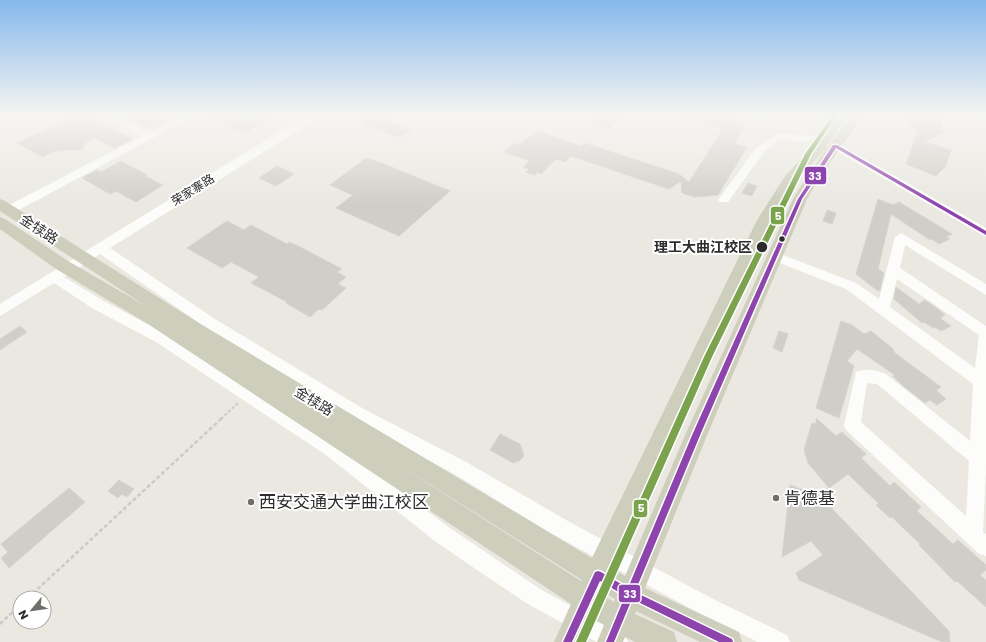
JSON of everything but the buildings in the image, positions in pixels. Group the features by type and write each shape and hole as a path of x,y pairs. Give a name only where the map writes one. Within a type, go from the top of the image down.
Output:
{"main road":[{"path":"615,636 635,582 699,428 806,188 828,145"},
{"path":"577,621 624,516 764,222 790,179 828,145"},
{"name":"金犊路","path":"3,212 577,621 615,636 664,642"},
{"name":"金犊路","path":"75,262 193,328 635,582 729,642"}],"street":[{"path":"3,212 133,145"},
{"name":"荣家寨路","path":"75,262 259,145"},
{"name":"荣家寨路","path":"75,262 265,145"},
{"path":"724,200 760,150 767,145"},
{"path":"831,145 986,233"},
{"path":"883,309 901,237 986,290"},
{"path":"776,257 851,286 981,381"},
{"path":"0,304 75,262 97,304 162,338 332,450 443,535 533,596 577,621"},
{"path":"893,270 986,340 981,381 982,461 980,542"},
{"path":"980,542 852,425 861,376 881,378 982,461"},
{"path":"635,582 706,606 780,642"}],"path":[{"path":"37,590 247,394"},
{"path":"0,624 12,613"}],"transit line":[{"name":"5","path":"581,642 708,357 808,154 814,145"},
{"name":"33","path":"610,642 697,433 800,199 835,146 986,233"},
{"name":"33","path":"567,642 598,575 630,594 729,642"}],"place":[{"name":"理工大曲江校区","path":"762,247"},
{"name":"肯德基","path":"776,498"},
{"name":"西安交通大学曲江校区","path":"251,502"}]}
